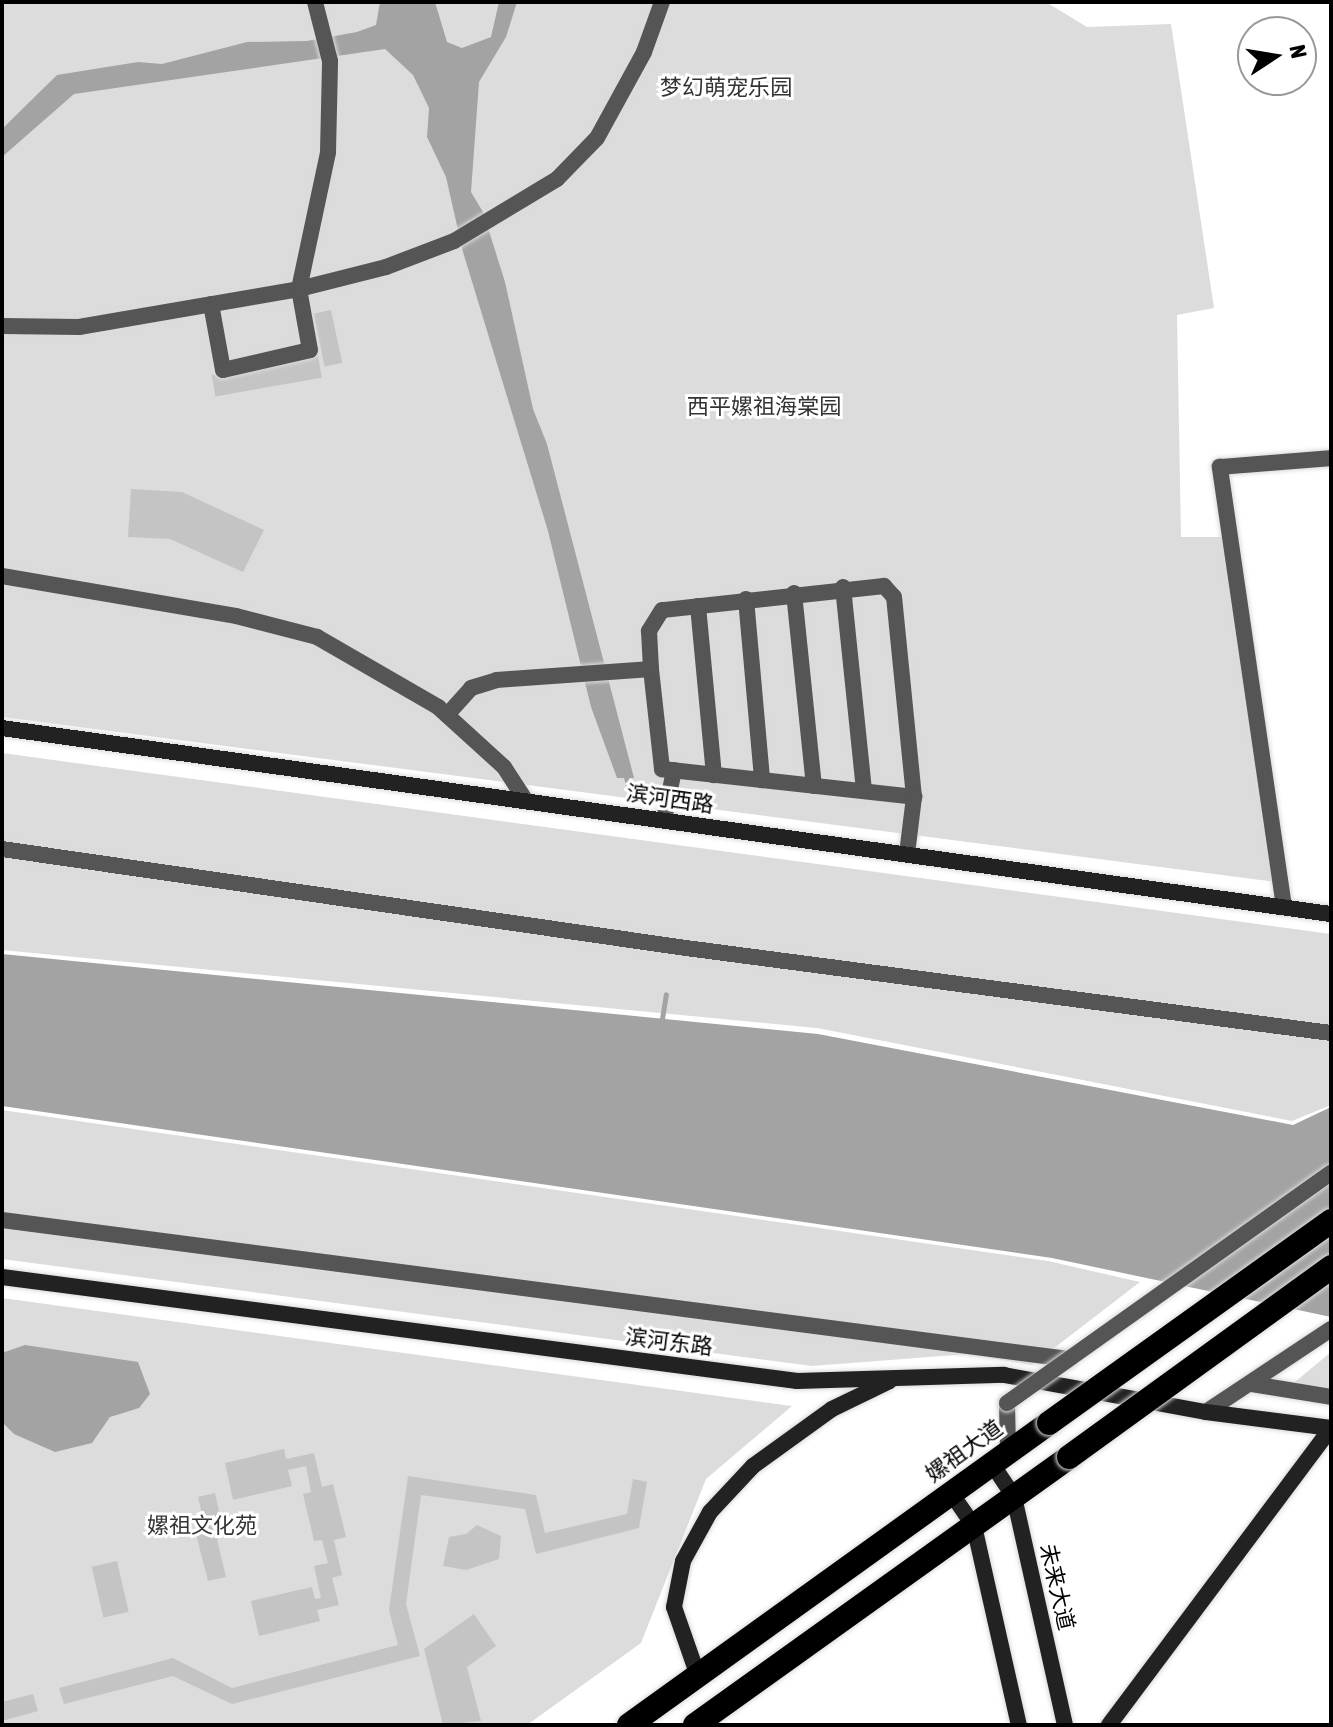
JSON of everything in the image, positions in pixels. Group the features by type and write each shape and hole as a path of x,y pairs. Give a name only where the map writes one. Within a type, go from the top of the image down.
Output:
{"highway":[{"name":"嫘祖大道","path":"629,1725 1331,1221"},
{"path":"695,1725 1331,1267"}],"street":[{"path":"211,304 223,370 310,350 299,289 328,152 330,61 315,2"},
{"path":"2,326 79,327 299,289 386,267 454,241 492,222 557,179 597,138 644,52 662,2"},
{"path":"1284,907 1220,467 1331,458"},
{"path":"2,576 236,616 317,637 385,671 447,715 504,767 526,801"},
{"path":"907,854 914,797 894,597 884,586 843,587 662,610 655,617 649,631 662,769 914,797"},
{"path":"843,587 864,791"},
{"path":"794,593 814,786"},
{"path":"746,599 762,780"},
{"path":"698,606 714,775"},
{"path":"447,715 471,688 497,680 651,669"},
{"name":"滨河西路","path":"2,728 1331,914"},
{"path":"664,820 674,770"},
{"path":"2,849 672,946 1331,1033"},
{"path":"1000,1458 1007,1403 1331,1173"},
{"path":"2,1220 1068,1359"},
{"name":"滨河东路","path":"2,1277 797,1381 1004,1375 1206,1412 1331,1428"},
{"path":"1206,1412 1273,1371 1331,1329"},
{"path":"698,1676 674,1607 683,1561 710,1512 753,1466 832,1409 895,1378"},
{"path":"1252,1384 1331,1397"},
{"path":"1109,1725 1331,1428"},
{"name":"未来大道","path":"1000,1458 1014,1497 1065,1725"},
{"path":"951,1493 974,1526 1019,1725"}],"green space":[{"name":"西平嫘祖海棠园","path":"2,2 1046,2 1087,27 1171,24 1214,308 1177,315 1181,537 1223,537 1276,882 2,717"},
{"path":"2,753 1331,934 1331,1105 1292,1121 817,1028 2,950"},
{"path":"2,1110 1048,1261 1140,1282 1032,1365 968,1354 812,1366 2,1259"},
{"name":"嫘祖文化苑","path":"2,1298 792,1406 706,1479 641,1643 527,1725 2,1725"},
{"path":"1331,1352 1331,1393 1290,1386"}],"shaded area":[{"path":"380,2 435,2 447,42 462,48 491,37 499,2 517,2 506,37 479,82 471,192 483,212 505,282 533,409 547,444 634,778 617,778 591,707 548,531 463,252 446,177 427,137 429,108 413,75 385,49 74,94 2,157 2,129 57,75 138,62 162,64 247,42 307,41 357,32 376,25"},
{"path":"2,954 818,1034 1293,1125 1331,1107 1331,1317 1052,1258 2,1106"},
{"path":"25,1345 138,1362 150,1394 139,1408 110,1417 92,1443 55,1452 14,1434 2,1422 2,1353"}],"building":[{"path":"331,310 342,363 325,367 313,314"},
{"path":"318,356 322,378 215,396 212,375"},
{"path":"131,489 182,492 264,530 243,572 170,539 128,537"},
{"path":"284,1449 286,1459 314,1453 322,1487 333,1484 346,1537 334,1540 342,1575 332,1578 339,1605 317,1610 320,1621 259,1636 251,1601 312,1587 315,1599 321,1598 314,1566 328,1563 322,1540 314,1541 303,1494 311,1492 306,1466 288,1470 292,1486 233,1500 225,1463"},
{"path":"408,1476 536,1495 545,1533 627,1514 633,1479 647,1482 639,1528 536,1554 525,1509 421,1495 406,1604 420,1656 232,1704 173,1676 64,1704 59,1688 173,1658 232,1688 398,1645 389,1610"},
{"path":"215,1493 223,1529 215,1531 226,1577 208,1581 195,1530 205,1527 198,1497"},
{"path":"477,1525 501,1536 499,1559 466,1570 443,1566 449,1537 466,1534"},
{"path":"117,1561 129,1612 103,1618 92,1567"},
{"path":"474,1614 496,1646 467,1667 481,1721 443,1725 424,1649"},
{"path":"33,1694 38,1711 2,1721 2,1702"}],"waterway":[{"path":"625,773 629,789"},
{"path":"661,1025 666,994"}],"park label":[{"name":"梦幻萌宠乐园","path":"726,88"}]}
